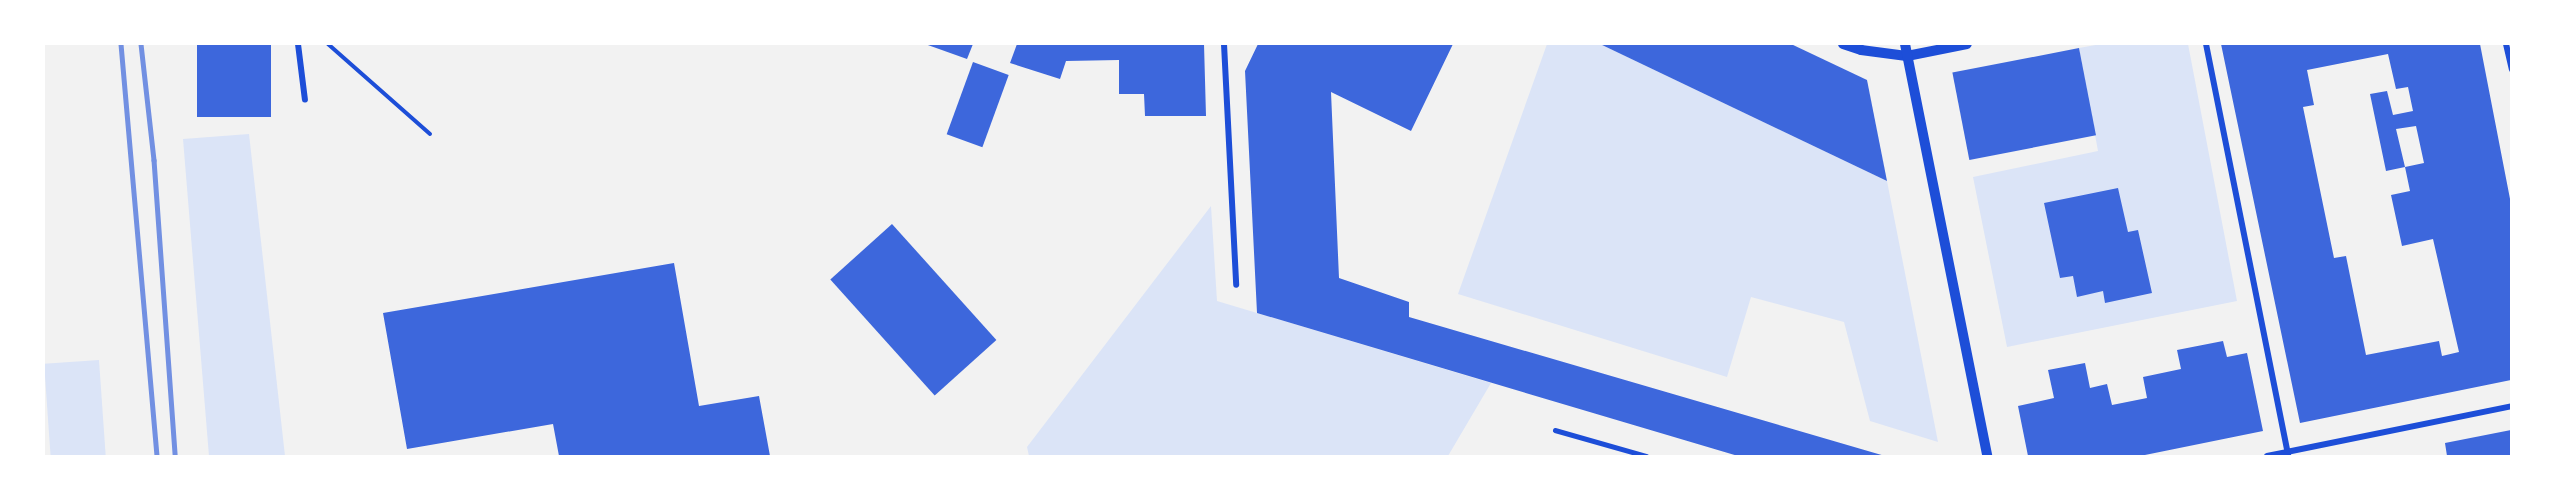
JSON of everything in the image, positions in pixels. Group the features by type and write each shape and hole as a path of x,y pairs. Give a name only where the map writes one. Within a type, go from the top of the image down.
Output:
{"street":[{"path":"298,44 305,100"},
{"path":"1224,44 1236,285"},
{"path":"1844,44 1861,50 1907,56 1967,44"},
{"path":"1905,44 1987,456"},
{"path":"2206,44 2288,454"},
{"path":"2506,44 2511,69"},
{"path":"2267,456 2288,454 2511,406"}],"lane":[{"path":"1555,430 1646,456"}],"path":[{"path":"328,44 430,134"}],"shaded area":[{"path":"1547,44 1600,44 1887,181 1938,442 1870,421 1844,322 1751,297 1727,377 1458,294"},
{"path":"2101,44 2188,44 2237,301 2007,347 1973,177 2098,151 2079,48"},
{"path":"249,134 285,456 209,456 183,139"},
{"path":"1211,206 1217,301 1491,383 1448,456 1029,456 1027,447"},
{"path":"99,360 106,456 51,456 44,364"}],"building":[{"path":"197,44 271,44 271,117 197,117"},
{"path":"925,44 973,44 967,59"},
{"path":"1017,44 1204,44 1206,116 1145,116 1144,94 1119,94 1119,60 1066,61 1060,79 1010,63"},
{"path":"1258,44 1453,44 1411,131 1331,92 1339,278 1409,302 1409,317 1885,456 1738,456 1257,313 1245,71"},
{"path":"1600,44 1791,44 1867,80 1887,181"},
{"path":"2221,44 2480,44 2511,204 2511,380 2300,423","holes":["2388,54 2396,89 2408,87 2413,111 2393,115 2387,91 2370,94 2386,171 2405,167 2410,191 2391,195 2402,246 2433,239 2459,352 2442,356 2439,341 2366,355 2346,256 2334,258 2303,107 2314,105 2307,70","2416,126 2424,163 2405,167 2396,129"]},
{"path":"2079,48 2096,135 1969,160 1952,73"},
{"path":"973,62 1009,75 982,147 947,134"},
{"path":"2118,188 2128,232 2138,230 2152,293 2105,303 2103,291 2077,297 2073,276 2060,278 2044,203"},
{"path":"892,224 996,340 935,395 830,280"},
{"path":"674,263 699,406 759,396 770,456 559,456 553,424 407,449 383,313"},
{"path":"2223,341 2227,357 2247,353 2263,431 2140,456 2028,456 2018,406 2054,398 2048,370 2085,363 2090,388 2107,384 2112,405 2147,398 2143,377 2181,369 2177,350"},
{"path":"2511,430 2511,456 2447,456 2445,443"}],"railway":[{"path":"121,44 157,456"},
{"path":"141,44 154,160 175,456"}]}
